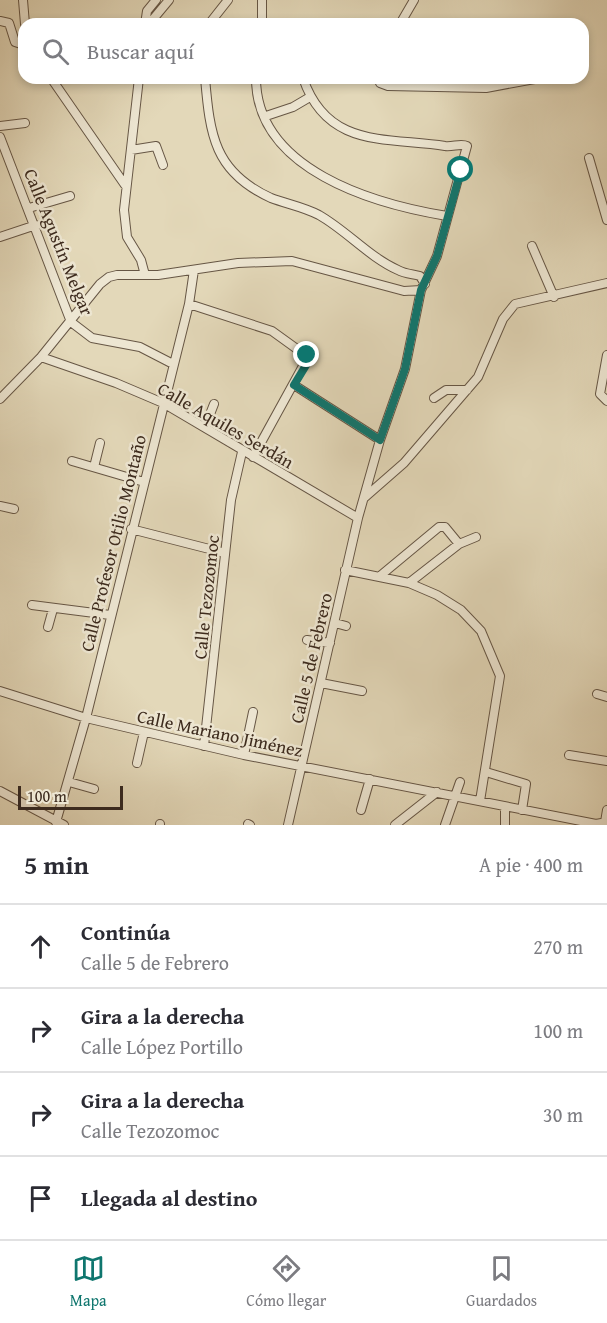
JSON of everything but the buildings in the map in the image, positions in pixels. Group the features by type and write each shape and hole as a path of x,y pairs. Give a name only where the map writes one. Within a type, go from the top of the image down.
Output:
{"street":[{"path":"23,0 24,18"},
{"path":"147,18 147,11 156,0"},
{"path":"152,18 169,0"},
{"path":"214,18 228,0"},
{"path":"262,0 262,18"},
{"path":"404,18 414,0"},
{"path":"0,21 9,23 15,42 18,43"},
{"path":"55,84 125,185"},
{"path":"138,84 123,210 126,232 141,260 145,275"},
{"path":"0,399 71,322 108,277 194,270 238,263 292,261 404,291 423,287 420,276 403,273 381,261 318,214 254,189 232,172 224,162 210,126 206,84"},
{"path":"257,84 266,116 276,138 288,153 341,184 396,206 447,216"},
{"path":"266,116 293,107 310,97 305,84"},
{"path":"383,84 486,88 508,84"},
{"name":"Calle 5 de Febrero","path":"288,825 358,518 380,440 405,369 423,287 437,256 467,147 465,144 395,143 365,137 350,132 333,121 310,97"},
{"path":"0,126 25,123"},
{"name":"Calle Agustín Melgar","path":"0,137 36,225 71,322 92,338 140,347 173,363"},
{"path":"131,150 158,147 163,165"},
{"path":"589,158 607,220"},
{"path":"29,208 70,196"},
{"path":"0,237 36,225"},
{"path":"532,246 554,297"},
{"name":"Calle Profesor Otilio Montaño","path":"60,823 131,529 189,304 194,270"},
{"path":"364,498 404,463 467,390 484,366 508,310 522,302 554,297 607,283"},
{"path":"189,304 272,331 304,353 308,362 252,457"},
{"path":"607,356 600,394 607,401"},
{"name":"Calle Aquiles Serdán","path":"40,357 116,383 163,403 242,452 358,518"},
{"path":"294,385 380,440"},
{"path":"434,398 446,390 467,390"},
{"path":"205,427 214,404"},
{"path":"94,467 100,442"},
{"name":"Calle Tezozomoc","path":"204,746 231,500 242,452"},
{"path":"72,461 144,482"},
{"path":"0,506 14,509"},
{"path":"380,576 437,528 445,527 459,544"},
{"path":"131,529 225,553"},
{"path":"409,584 459,544 476,537"},
{"path":"345,570 409,584 449,601 473,621 488,643 500,676 480,801"},
{"path":"32,605 110,615"},
{"path":"48,627 53,609"},
{"path":"335,623 346,626"},
{"path":"307,640 330,643"},
{"path":"321,683 362,691"},
{"name":"Calle Mariano Jiménez","path":"0,691 86,718 244,755 370,778 505,807 601,823"},
{"path":"597,694 607,697"},
{"path":"244,755 254,712"},
{"path":"137,763 144,732"},
{"path":"569,755 607,761"},
{"path":"486,772 526,784 522,810"},
{"path":"361,810 370,778"},
{"path":"69,782 94,789"},
{"path":"445,825 460,782"},
{"path":"0,790 60,823"},
{"path":"396,825 437,792"},
{"path":"505,807 505,825"},
{"path":"601,823 607,810"}],"route":[{"path":"307,355 308,362 294,385 380,440 405,369 421,290 437,256 461,170"}]}
